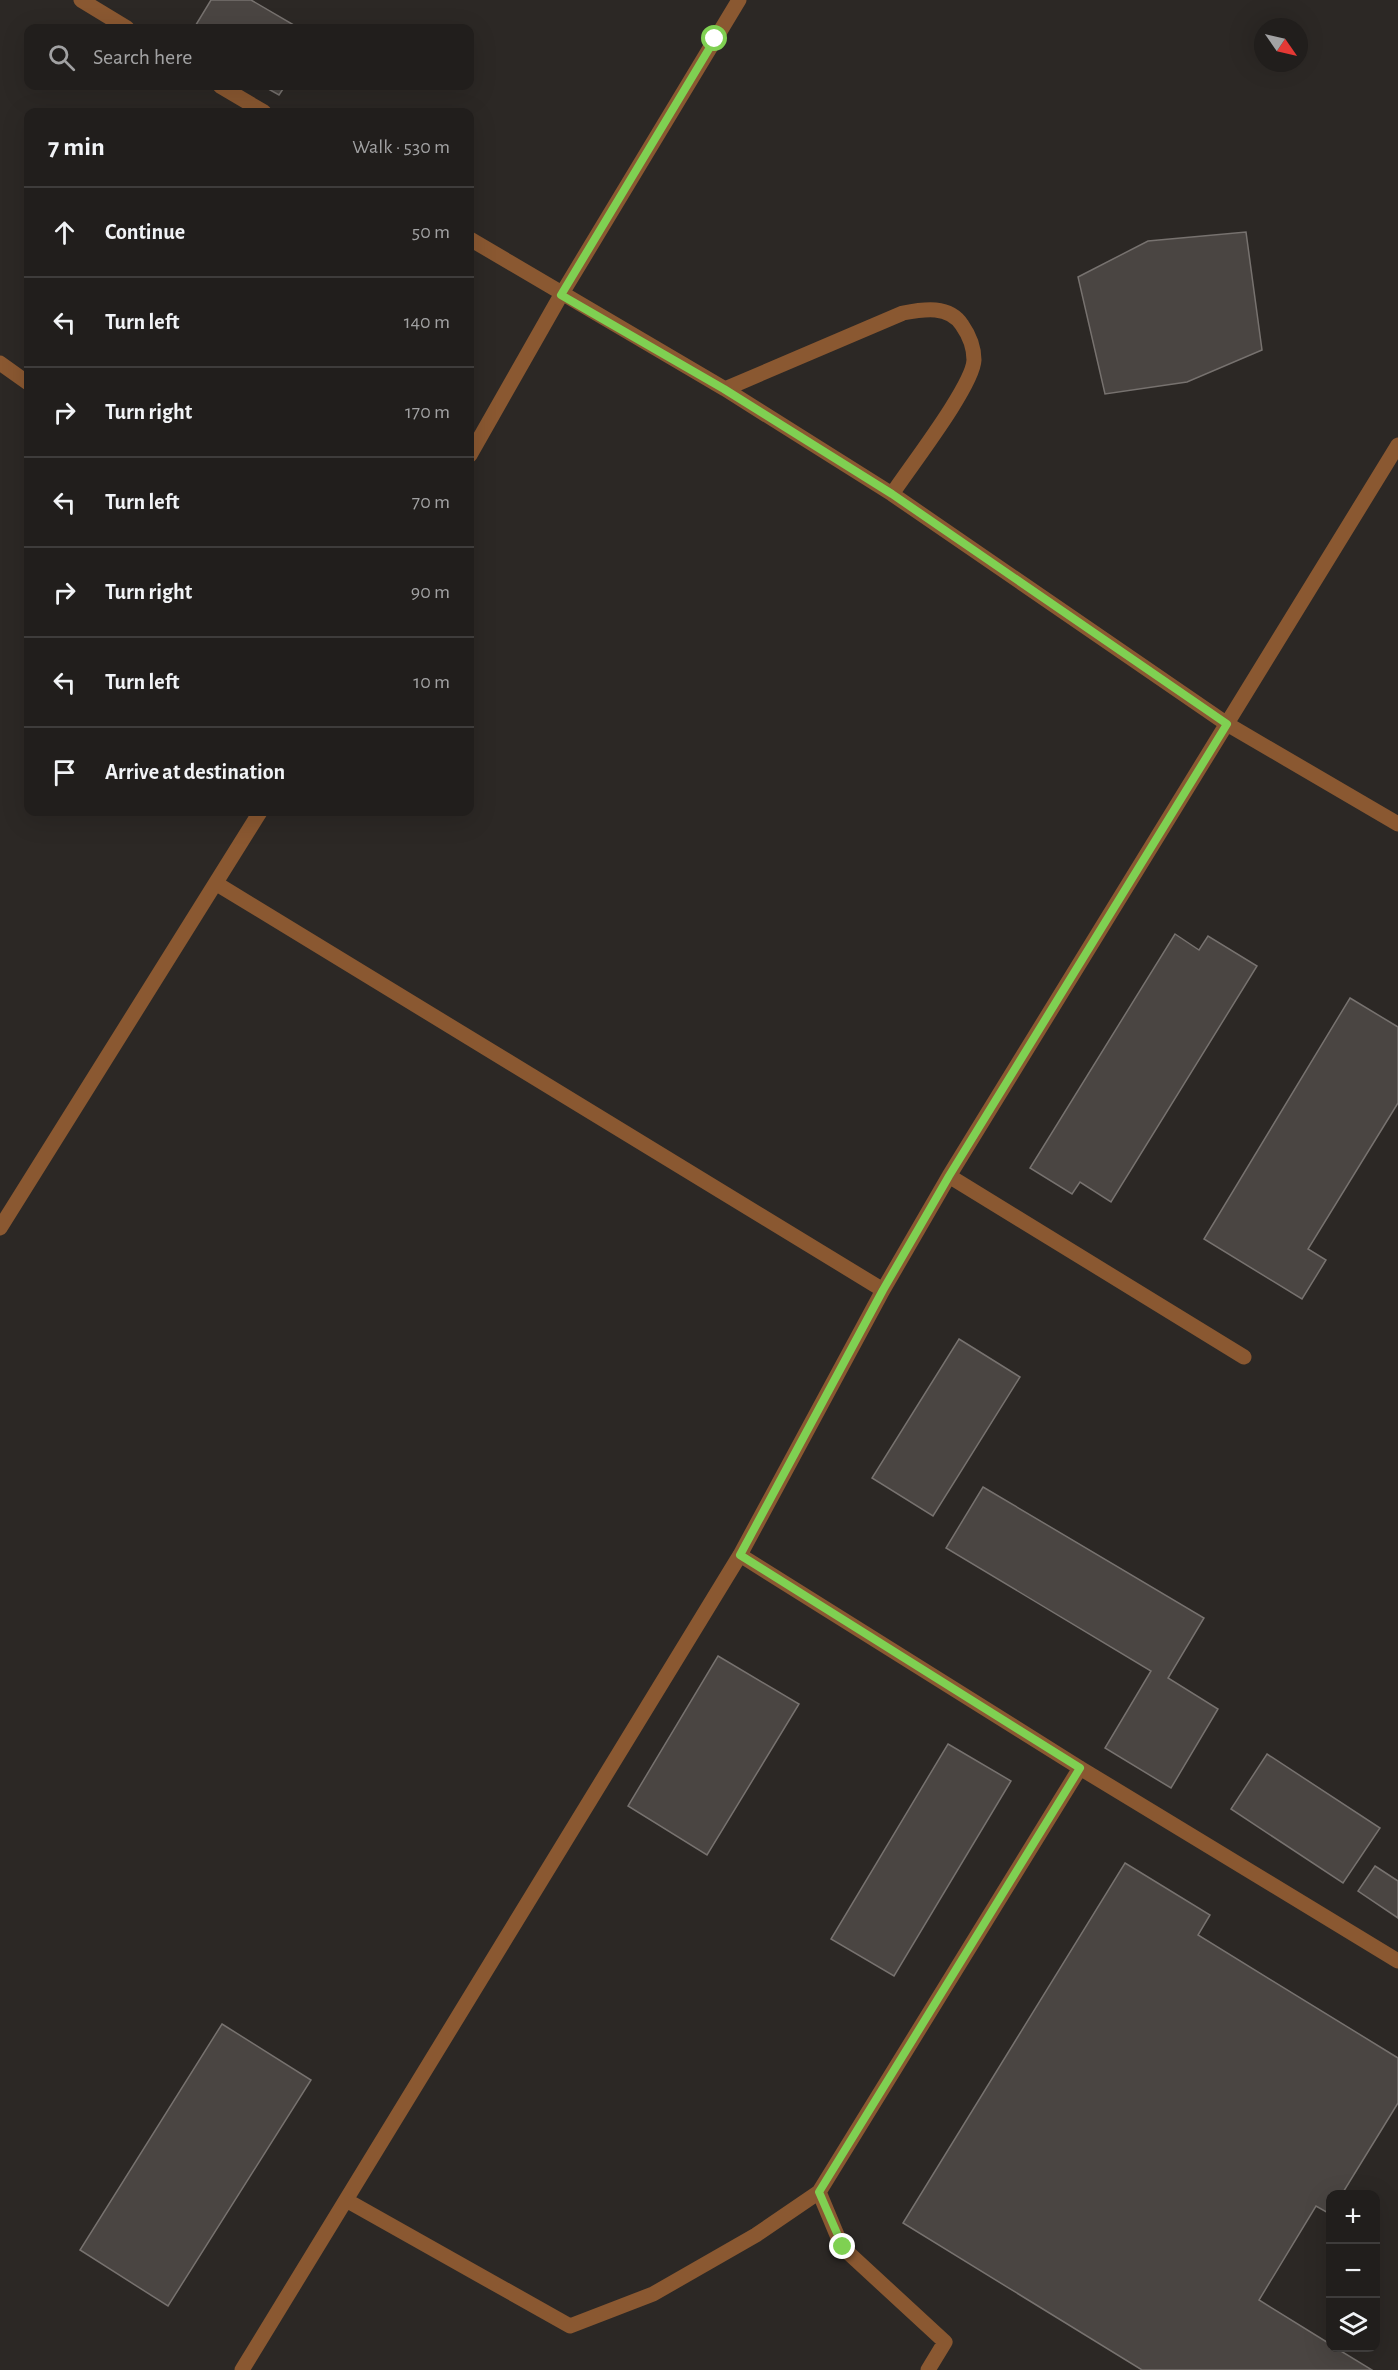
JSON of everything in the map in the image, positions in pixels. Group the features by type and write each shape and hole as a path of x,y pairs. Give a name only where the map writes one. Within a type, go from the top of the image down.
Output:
{"lane":[{"path":"81,0 120,24"},
{"path":"474,448 561,295 739,0"},
{"path":"227,90 257,108"},
{"path":"474,241 561,295 724,389 892,494 1227,724 1398,824"},
{"path":"724,389 903,313 932,308 957,318 970,337 974,361 963,389 892,494"},
{"path":"0,363 24,380"},
{"path":"242,2370 740,1555 883,1290 949,1176 1398,445"},
{"path":"0,1228 258,816"},
{"path":"217,884 883,1290"},
{"path":"949,1176 1244,1357"},
{"path":"740,1555 1080,1768 1398,1961"},
{"path":"346,2200 570,2326 653,2294 756,2235 819,2192 1080,1768"},
{"path":"819,2192 843,2247 945,2342 928,2370"}],"building":[{"path":"211,0 251,0 292,24 196,24"},
{"path":"270,90 282,90 279,95"},
{"path":"1246,232 1262,350 1187,382 1105,394 1078,277 1148,241"},
{"path":"1175,934 1199,950 1208,936 1257,966 1111,1202 1080,1182 1072,1194 1030,1168"},
{"path":"1350,998 1398,1027 1398,1103 1308,1249 1326,1260 1302,1299 1204,1239"},
{"path":"959,1339 1020,1377 933,1516 872,1478"},
{"path":"983,1487 1204,1618 1168,1678 1218,1709 1171,1788 1105,1748 1151,1671 946,1548"},
{"path":"718,1656 799,1704 707,1855 628,1806"},
{"path":"948,1744 1011,1781 894,1976 831,1939"},
{"path":"1267,1754 1380,1828 1343,1883 1231,1809"},
{"path":"1125,1863 1210,1915 1198,1935 1398,2058 1398,2103 1344,2190 1326,2190 1326,2212 1316,2206 1259,2300 1326,2342 1326,2352 1343,2352 1372,2370 1142,2370 903,2223"},
{"path":"1375,1866 1398,1881 1398,1918 1358,1891"},
{"path":"222,2024 311,2080 168,2306 80,2250"}],"route":[{"path":"715,39 561,295 724,389 892,494 1227,724 949,1176 883,1290 740,1555 1080,1768 819,2192 843,2247"}]}
